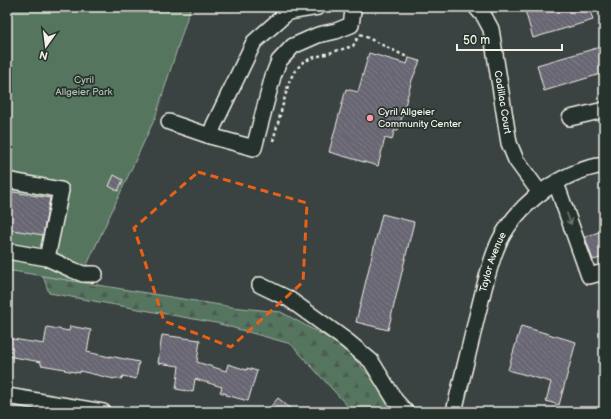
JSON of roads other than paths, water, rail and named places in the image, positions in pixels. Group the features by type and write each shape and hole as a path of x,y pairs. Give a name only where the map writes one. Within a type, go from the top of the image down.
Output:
{"street":[{"path":"210,136 254,42 288,12 318,7"},
{"path":"169,122 210,136 254,148 273,76 279,61 294,46 318,35 336,31 351,25 353,11 352,7"},
{"name":"Cadillac Court","path":"476,7 484,16 491,29 509,143 516,160 540,193"},
{"path":"570,118 604,110"},
{"name":"Taylor Avenue","path":"454,412 490,264 500,241 509,226 525,206 540,193 556,183 583,170 604,165"},
{"path":"7,180 61,190 47,258"},
{"path":"556,183 589,276 604,272"},
{"path":"7,251 47,258 83,274 95,274"},
{"path":"260,285 289,299 347,340 371,361 396,400 406,412"},
{"path":"7,396 103,412"}],"place":[{"name":"Cyril Allgeier Community Center","path":"370,118"}],"park label":[{"name":"Cyril Allgeier Park","path":"84,86"}]}
